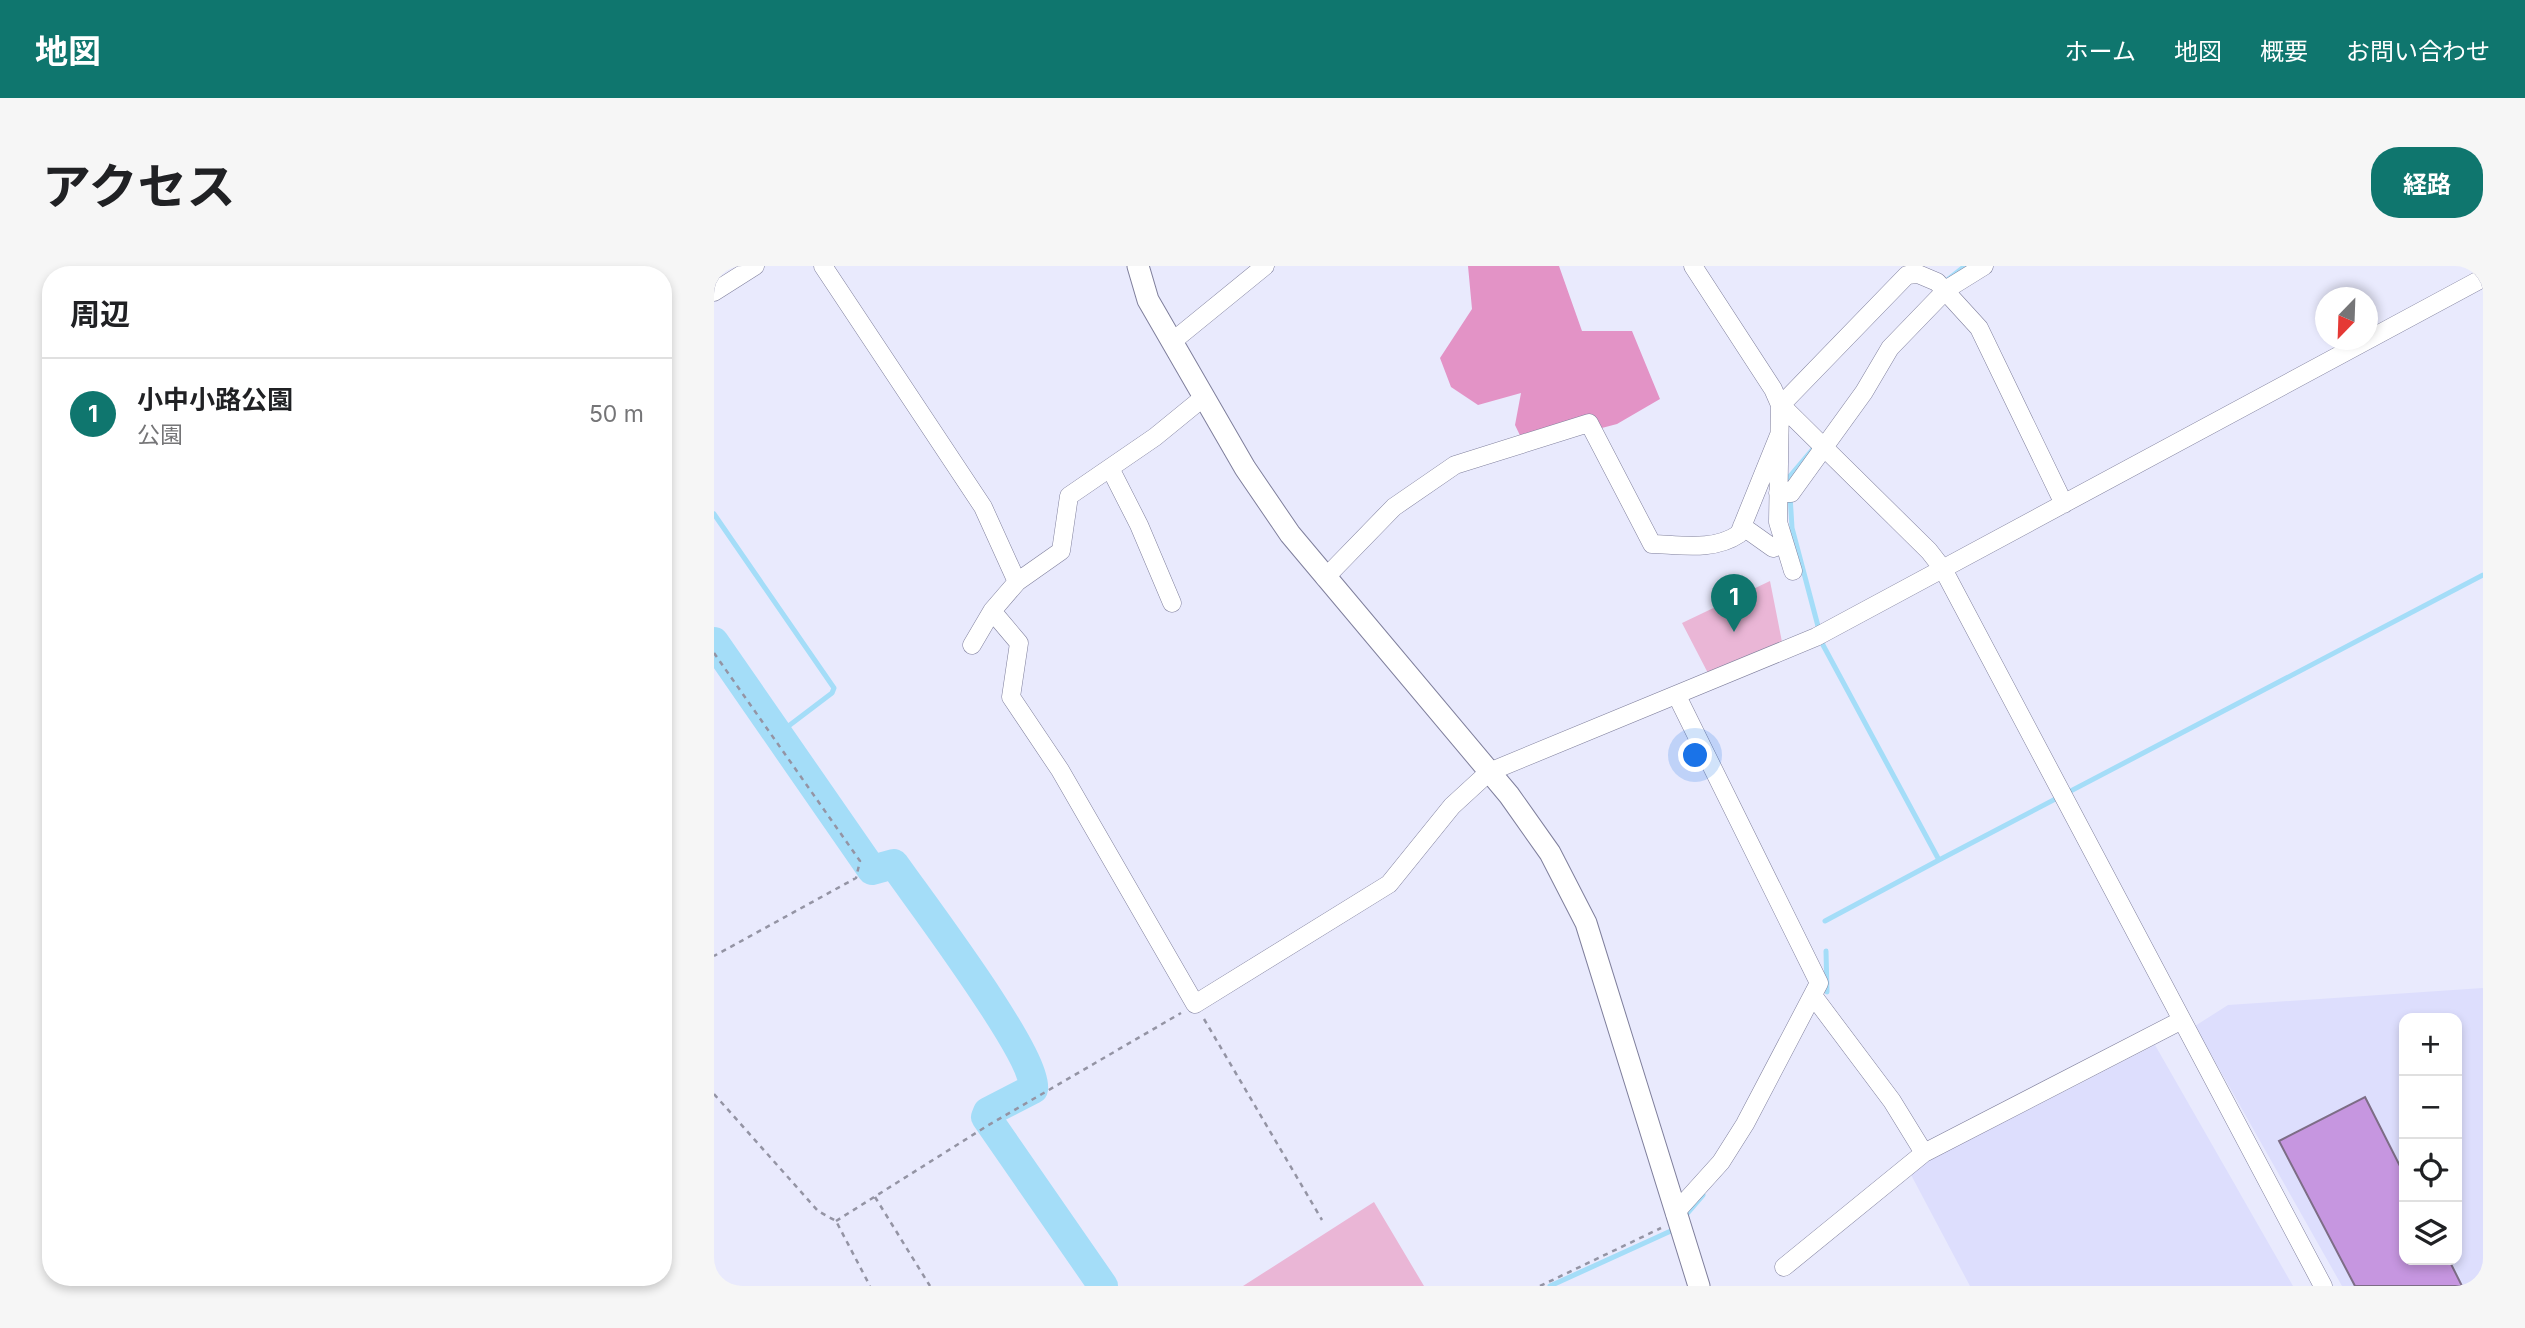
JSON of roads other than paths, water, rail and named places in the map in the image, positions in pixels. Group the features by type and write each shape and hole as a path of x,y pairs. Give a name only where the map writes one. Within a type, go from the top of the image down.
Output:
{"street":[{"path":"714,292 755,266"},
{"path":"823,266 983,507 1017,582"},
{"path":"1138,266 1148,300 1245,468 1325,578 1509,794 1550,853 1586,923 1699,1286"},
{"path":"1173,341 1265,266"},
{"path":"1693,266 1773,389 1780,405 1778,522 1793,571"},
{"path":"1778,493 1791,492 1864,392 1890,348 1947,289 1984,266"},
{"path":"2064,504 1979,328 1947,289 1918,274 1905,270 1781,405 1929,551 1943,569 2180,1021 2323,1286"},
{"path":"992,611 1019,643 1011,697 1060,770 1195,1004 1389,884 1452,806 1489,772 1816,637 2483,278"},
{"path":"972,645 992,611 1017,582 1061,551 1069,495 1110,468 1204,397"},
{"path":"1325,578 1394,507 1455,465 1589,423 1652,544 1713,545 1728,542 1740,534 1780,435"},
{"path":"1110,468 1139,525 1172,603"},
{"path":"1742,526 1773,548 1784,544"},
{"path":"1675,1213 1721,1162 1819,984 1677,696"},
{"path":"1814,997 1892,1101 1924,1153"},
{"path":"1784,1267 1924,1153 2180,1021"}],"waterway":[{"path":"1946,281 1965,266"},
{"path":"1790,485 1790,476 1812,450"},
{"path":"1790,495 1792,528 1823,645 1939,860 1825,921"},
{"path":"714,514 834,688 832,693 778,734"},
{"path":"1939,860 2483,575"},
{"path":"714,642 872,870 894,864 998,1013 1029,1071 1033,1089 988,1112 986,1117 1103,1286"},
{"path":"1826,951 1827,992"},
{"path":"1685,1216 1703,1195"},
{"path":"1550,1286 1673,1230"}],"place":[{"name":"小中小路公園","path":"1734,632"}]}
